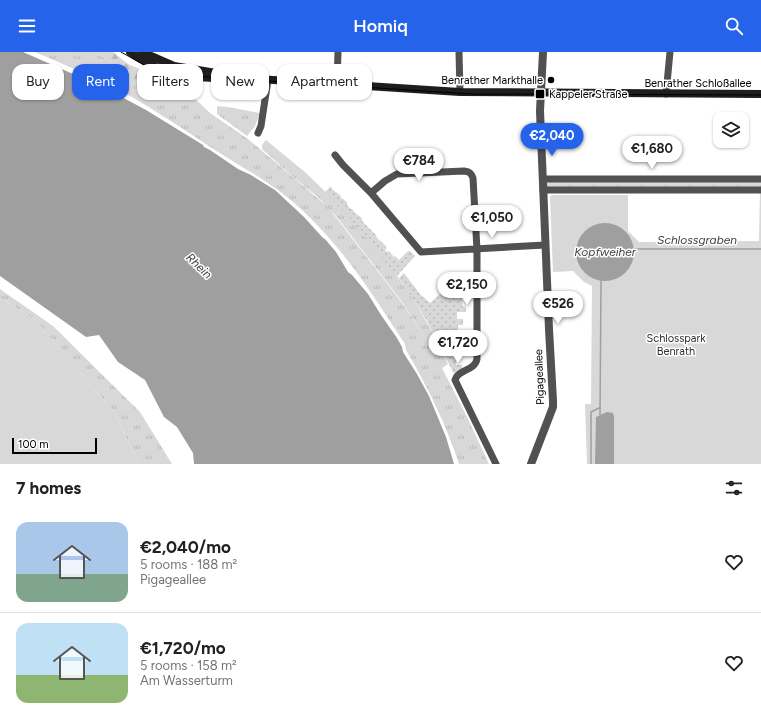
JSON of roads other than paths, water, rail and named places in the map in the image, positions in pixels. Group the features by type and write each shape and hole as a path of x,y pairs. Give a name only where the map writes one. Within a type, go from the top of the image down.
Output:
{"main road":[{"path":"130,52 158,64"},
{"path":"142,52 158,64"},
{"name":"Benrather Schloßallee","path":"372,86 460,92 761,94"}],"street":[{"path":"338,52 338,64"},
{"path":"459,52 460,92"},
{"path":"540,93 543,52"},
{"path":"666,94 670,52"},
{"name":"Pigageallee","path":"531,464 553,401 545,245 540,93"},
{"path":"258,133 261,126 265,100"},
{"path":"334,155 342,165 371,193 416,248 421,252 545,245"},
{"path":"371,193 385,181 397,174 464,170 469,172 473,178 477,250 476,363 473,367 459,374 456,378 456,383 496,464"},
{"path":"543,179 761,179"},
{"path":"543,190 761,190"}],"water":[{"name":"Rhein","path":"0,52 23,52 50,64 12,64 12,100 64,100 64,70 72,74 72,100 127,100 203,145 238,169 275,190 304,217 336,252 348,272 368,294 397,338 403,352 429,396 446,437 454,464 194,464 193,453 177,427 164,417 145,380 118,362 99,335 86,337 0,276"},
{"name":"Kopfweiher","path":"599,223 611,223 626,231 634,246 634,258 626,273 611,281 599,281 584,273 576,258 576,246 584,231"},
{"path":"607,412 613,413 614,416 614,464 595,464 596,417"}],"waterway":[{"name":"Schlossgraben","path":"634,249 761,249"},
{"path":"600,415 601,281"},
{"path":"591,464 591,412 599,408"}],"tram line":[{"path":"121,52 144,65 166,72 193,76 471,94 761,95"}],"place":[{"name":"Benrather Markthalle","path":"551,80"},
{"name":"Kappeler Straße","path":"540,94"}],"park label":[{"name":"Schlosspark Benrath","path":"676,344"}]}
